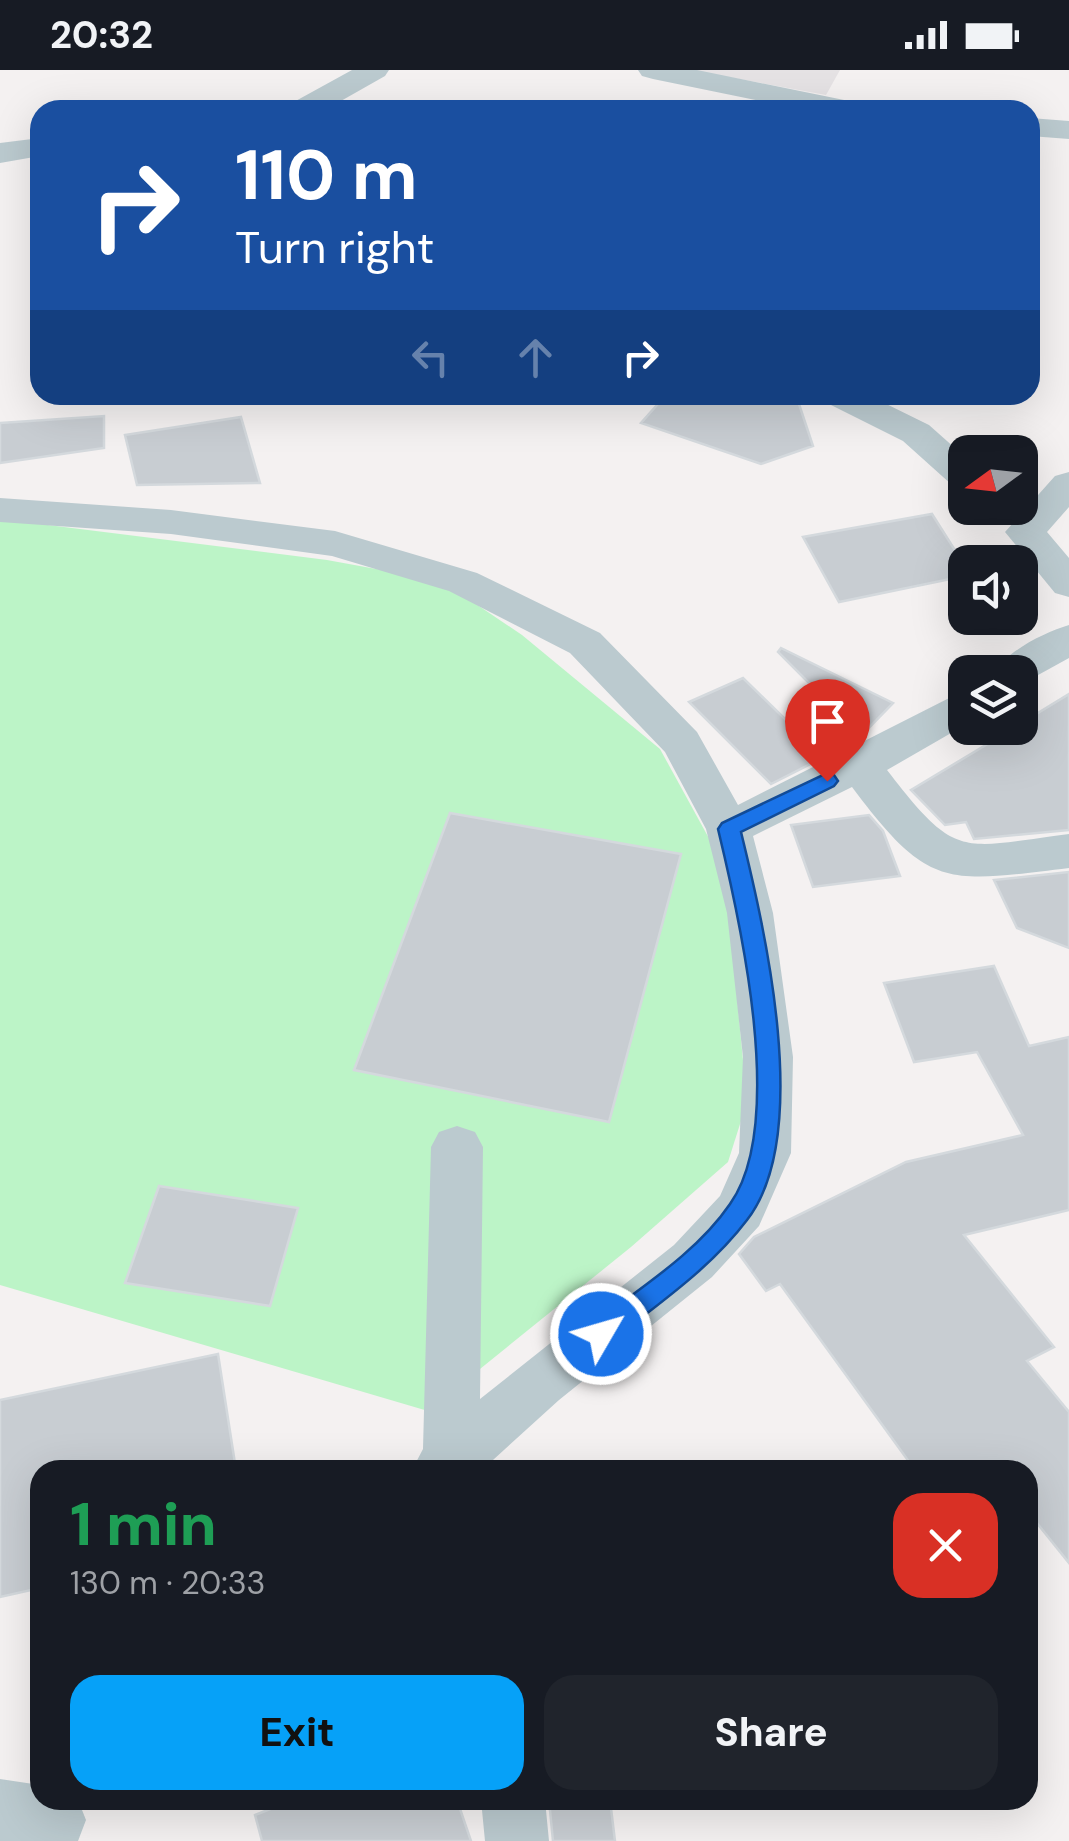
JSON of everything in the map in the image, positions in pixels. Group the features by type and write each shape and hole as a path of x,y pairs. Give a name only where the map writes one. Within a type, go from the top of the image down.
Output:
{"street":[{"path":"321,100 374,70"},
{"path":"654,70 800,100"},
{"path":"1040,128 1069,130"},
{"path":"0,154 30,148"},
{"path":"859,405 916,434 948,462"},
{"path":"1038,504 1069,484"},
{"path":"5,505 334,544 463,582 585,643 682,743 729,829 750,913 768,1058 766,1153 740,1210 694,1261 539,1382 452,1460"},
{"path":"1016,525 1069,584"},
{"path":"1038,658 1069,639"},
{"path":"729,829 860,766 948,714"},
{"path":"860,766 925,844 942,854 969,860 1069,851"},
{"path":"446,1460 457,1146"},
{"path":"513,1810 517,1841"}],"shaded area":[{"path":"690,70 840,70 826,95"}],"green space":[{"path":"0,519 327,560 442,581 522,635 660,749 711,842 729,914 747,1102 728,1162 631,1247 428,1411 0,1285"}],"building":[{"path":"657,405 799,405 813,446 761,464 641,423"},
{"path":"104,416 104,448 0,463 0,423"},
{"path":"241,417 260,483 137,485 125,435"},
{"path":"932,514 952,545 948,545 948,580 839,602 803,537"},
{"path":"781,648 893,703 860,737 838,714 850,744 771,784 689,702 743,678 785,719 815,689 778,652"},
{"path":"1069,694 1069,830 974,839 966,822 945,825 911,790 986,745 1038,745 1038,713"},
{"path":"450,813 681,854 609,1122 354,1070"},
{"path":"869,815 883,831 900,876 813,887 791,825"},
{"path":"1069,872 1069,948 1017,928 994,880"},
{"path":"994,966 1029,1046 1069,1037 1069,1210 964,1235 1054,1347 1027,1361 1069,1412 1069,1563 1038,1524 1038,1460 908,1460 780,1284 766,1291 739,1254 754,1237 906,1162 1023,1135 977,1052 914,1062 884,983"},
{"path":"159,1186 298,1208 270,1306 125,1283"},
{"path":"218,1354 234,1460 30,1460 30,1590 0,1597 0,1400"},
{"path":"268,1810 460,1810 471,1841 262,1841 255,1815"},
{"path":"550,1810 611,1810 615,1841 553,1841"}],"route":[{"path":"601,1334 694,1261 740,1210 766,1153 768,1058 750,913 729,829 827,781"}]}
